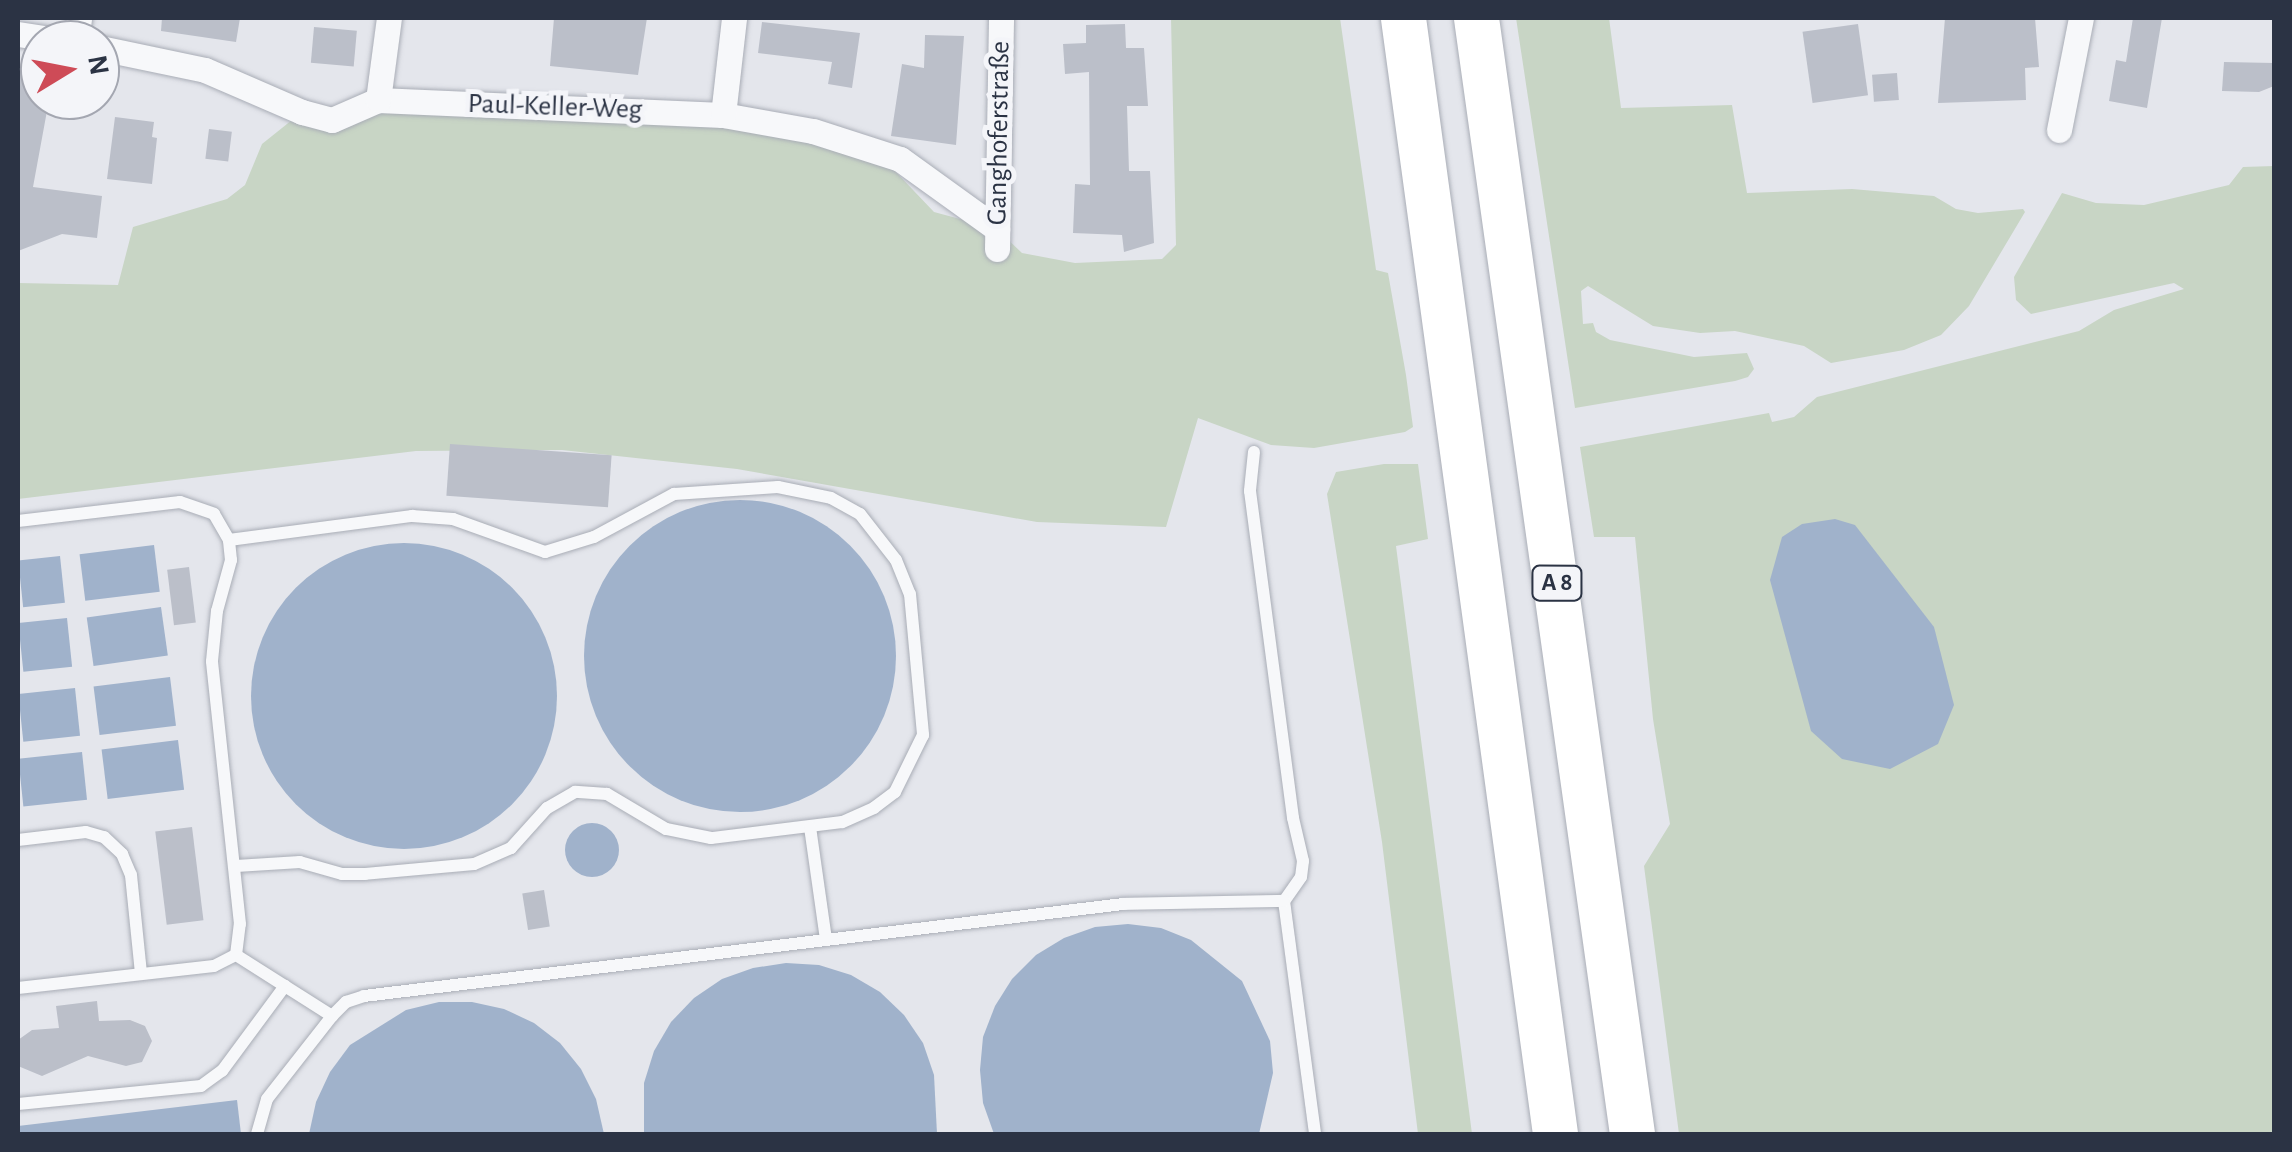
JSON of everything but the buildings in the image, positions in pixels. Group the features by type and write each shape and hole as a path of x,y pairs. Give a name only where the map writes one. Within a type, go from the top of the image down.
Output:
{"highway":[{"path":"1403,18 1556,1134"},
{"name":"A 8","path":"1476,18 1632,1134"}],"street":[{"path":"378,100 388,18"},
{"path":"724,114 734,18"},
{"name":"Ganghoferstraße","path":"997,239 1001,18"},
{"path":"2059,130 2081,18"},
{"name":"Paul-Keller-Weg","path":"120,52 205,70 302,112 332,120 378,100 724,114 813,131 900,159 997,239"}],"lane":[{"path":"1254,452 1250,490 1293,818 1303,861 1301,878 1284,902 1315,1134"},
{"path":"229,540 412,516 453,519 545,552 594,537 674,494 778,486 832,498 860,514 896,560 910,594 923,734 895,792 874,808 842,822 711,838 688,836 650,821 607,794 575,792 547,808 511,848 474,864 365,874 342,874 300,862 236,866"},
{"path":"18,521 180,502 214,514 229,540 231,560 217,611 212,661 236,866 240,924 236,955"},
{"path":"810,827 826,939"},
{"path":"18,840 86,832 104,837 122,854 130,874 141,973"},
{"path":"257,1134 266,1100 346,1002 403,988 1124,904 1284,902"},
{"path":"18,988 214,966 236,955"},
{"path":"236,955 332,1016"},
{"path":"18,1104 201,1086 222,1071 286,986"}],"green space":[{"path":"1171,18 1340,18 1376,270 1388,273 1406,375 1413,427 1405,432 1314,448 1271,445 1198,418 1166,527 1037,522 737,469 562,450 416,451 18,499 18,283 118,285 133,227 227,199 245,185 262,144 302,112 378,100 723,115 894,170 934,212 997,229 1022,253 1075,263 1162,259 1176,245"},
{"path":"1516,18 1609,18 1621,108 1732,105 1747,193 1852,189 1934,196 1956,209 1978,213 2023,209 2025,212 1969,306 1941,335 1904,350 1831,363 1804,346 1735,331 1700,333 1653,326 1588,286 1581,291 1583,324 1593,323 1596,332 1610,340 1694,357 1747,353 1754,369 1748,377 1735,381 1575,408"},
{"path":"2274,166 2274,1134 1679,1134 1644,866 1670,824 1653,719 1635,537 1594,537 1580,447 1769,413 1772,422 1794,417 1817,397 2079,331 2114,310 2184,289 2174,283 2031,314 2016,300 2014,277 2062,193 2096,203 2144,205 2229,185 2243,167"},
{"path":"1384,464 1418,464 1428,539 1396,546 1472,1134 1418,1134 1382,842 1327,494 1336,472"}],"water":[{"path":"740,500 770,503 814,518 861,557 884,596 896,656 893,686 878,730 839,777 800,800 740,812 710,809 666,794 619,755 596,716 584,656 587,626 602,582 641,535 680,512"},
{"path":"1835,519 1855,525 1934,627 1954,705 1938,744 1890,769 1842,759 1811,731 1770,580 1782,537 1802,524"},
{"path":"404,543 434,546 463,555 512,588 545,637 554,666 554,726 545,755 512,804 463,837 434,846 404,849 374,846 345,837 296,804 263,755 254,726 251,696 254,666 263,637 296,588 345,555 374,546"},
{"path":"154,545 160,592 85,601 80,554"},
{"path":"60,556 65,603 23,607 18,560"},
{"path":"161,607 168,656 94,666 87,617"},
{"path":"67,618 72,667 23,672 18,623"},
{"path":"170,677 176,726 100,735 94,686"},
{"path":"75,688 80,736 23,742 18,694"},
{"path":"178,740 184,790 108,799 102,749"},
{"path":"82,752 87,800 23,806 18,759"},
{"path":"592,823 611,831 619,850 611,869 592,877 573,869 565,850 573,831"},
{"path":"1128,924 1161,928 1191,940 1242,981 1270,1041 1273,1073 1259,1134 994,1134 983,1103 983,1037 995,1006 1012,979 1036,955 1064,938 1095,927"},
{"path":"786,963 819,965 851,975 880,992 904,1015 923,1043 934,1075 937,1134 644,1134 644,1083 654,1051 671,1022 694,998 722,979 753,968"},
{"path":"439,1002 472,1002 504,1009 534,1023 560,1043 581,1069 596,1099 604,1134 309,1134 316,1102 330,1072 350,1045 406,1010"},
{"path":"237,1100 241,1134 18,1134 18,1126"}]}
